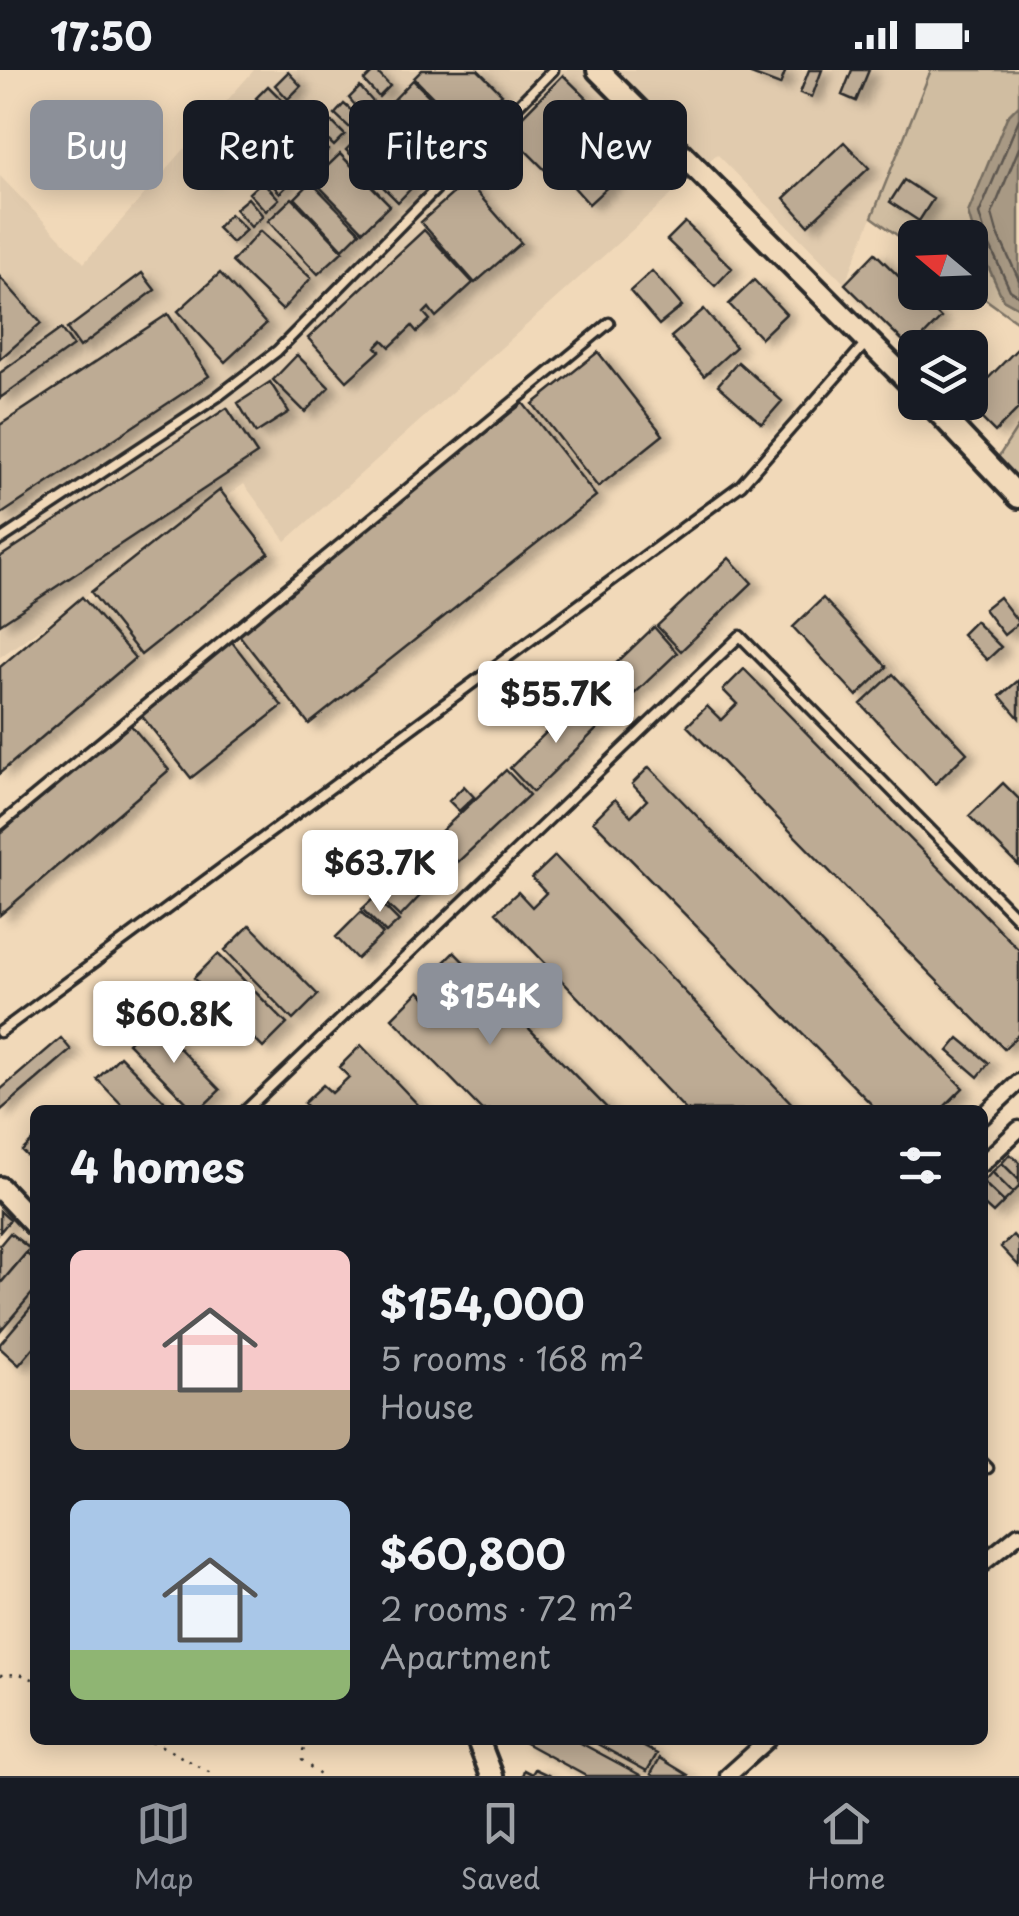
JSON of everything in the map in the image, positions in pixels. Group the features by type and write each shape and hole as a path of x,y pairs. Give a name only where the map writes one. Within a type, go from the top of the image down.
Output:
{"main road":[{"path":"598,70 898,370"},
{"path":"946,420 1019,497"},
{"path":"0,1188 30,1221"},
{"path":"480,1745 492,1776"}],"street":[{"path":"988,1111 1019,1082"},
{"path":"988,1158 1019,1129"},
{"path":"988,1559 1019,1534"},
{"path":"728,1776 762,1745"}],"lane":[{"path":"0,540 217,397 276,351 553,70"},
{"path":"0,825 609,323"},
{"path":"0,1032 741,485 869,340"},
{"path":"251,1105 740,636 1019,920"}],"path":[{"path":"0,1675 30,1678"},
{"path":"160,1745 216,1776"},
{"path":"307,1745 302,1760 321,1776"}],"shaded area":[{"path":"254,70 931,70 845,284 717,154 687,181 687,100 543,100 543,190 677,190 286,541 244,484 0,657 0,176 84,263 148,190 163,190 163,173 183,151 183,190 329,190 329,100 228,100"},
{"path":"931,70 1019,70 1019,105 1007,117 1003,299 1019,308 1019,323 988,301 988,220 898,220 898,236 872,217"},
{"path":"1019,425 1019,482 997,459"}],"water":[{"path":"1019,105 1019,308 1003,299 988,266 988,220 970,220 968,213 1007,117"}],"building":[{"path":"375,70 390,86 379,97 364,81"},
{"path":"422,70 478,70 502,94 496,100 436,100 414,78"},
{"path":"753,70 786,70 780,85 751,74"},
{"path":"809,70 822,70 812,97 800,93"},
{"path":"852,70 869,70 856,101 842,95"},
{"path":"288,72 301,86 288,99 275,85"},
{"path":"563,75 589,100 543,100 543,168 523,148 523,116"},
{"path":"413,80 433,100 394,100"},
{"path":"268,86 282,100 258,100"},
{"path":"360,87 371,100 351,100"},
{"path":"344,104 349,108 349,127 335,114"},
{"path":"329,119 345,135 334,146 329,141"},
{"path":"844,142 869,168 808,225 784,198"},
{"path":"340,154 349,163 349,190 375,190 390,205 363,231 323,190 329,190 329,165"},
{"path":"904,180 933,199 920,220 890,202"},
{"path":"270,190 279,199 266,211 249,193"},
{"path":"303,190 319,190 360,232 343,249 295,198"},
{"path":"386,190 410,190 398,202"},
{"path":"457,190 475,190 521,243 475,283 421,222"},
{"path":"576,190 604,190 589,204"},
{"path":"248,198 263,216 251,227 235,209"},
{"path":"292,198 343,251 318,274 268,221"},
{"path":"230,214 246,230 232,243 217,228"},
{"path":"685,222 732,268 715,286 667,240"},
{"path":"424,230 473,283 436,317 429,308 424,313 430,320 417,332 412,326 390,347 383,340 376,347 380,351 347,381 308,338"},
{"path":"260,231 311,278 282,310 232,262"},
{"path":"875,253 898,276 898,310 933,310 941,318 929,330 898,330 898,336 845,284"},
{"path":"652,271 682,306 659,325 630,291"},
{"path":"142,273 155,290 80,347 67,329"},
{"path":"220,273 266,324 225,362 178,311"},
{"path":"0,277 41,323 0,359"},
{"path":"754,280 786,314 761,338 729,304"},
{"path":"704,309 736,347 704,376 671,337"},
{"path":"168,314 209,376 0,515 0,425"},
{"path":"61,329 73,346 0,398 0,373"},
{"path":"1019,347 1019,408 995,432 983,420 988,420 988,379"},
{"path":"598,352 663,435 598,487 533,404"},
{"path":"297,355 329,387 305,412 273,380"},
{"path":"738,362 782,401 762,424 718,385"},
{"path":"270,382 289,412 256,433 238,403"},
{"path":"523,403 596,496 309,724 236,631"},
{"path":"227,408 257,454 0,624 0,557"},
{"path":"220,490 269,553 141,655 91,592"},
{"path":"729,558 752,583 681,651 657,626"},
{"path":"82,597 135,658 0,773 0,667"},
{"path":"999,597 1019,623 1004,635 984,609"},
{"path":"823,598 887,667 857,696 793,627"},
{"path":"975,621 1001,647 987,660 962,634"},
{"path":"654,627 677,653 607,720 583,695"},
{"path":"229,638 282,706 191,778 138,711"},
{"path":"744,669 1019,950 1019,1034 1004,1049 687,726 707,706 721,720 737,704 723,690"},
{"path":"893,674 967,753 935,784 861,704"},
{"path":"1019,680 1019,718 1000,696"},
{"path":"579,700 602,724 533,792 510,768"},
{"path":"129,723 169,770 0,915 0,834"},
{"path":"649,767 963,1088 946,1105 872,1105 593,821 615,799 631,816 647,800 632,784"},
{"path":"506,770 529,795 458,862 435,837"},
{"path":"1003,783 1019,799 1019,866 969,816"},
{"path":"464,786 474,797 459,811 449,801"},
{"path":"430,839 453,861 400,917 377,895"},
{"path":"396,849 408,860 399,870 387,859"},
{"path":"555,856 793,1105 681,1105 496,912 518,892 532,907 546,893 532,878"},
{"path":"375,897 399,921 386,933 362,909"},
{"path":"361,912 383,934 357,959 336,937"},
{"path":"250,925 318,995 293,1020 225,950"},
{"path":"454,952 604,1105 477,1105 392,1018 419,991 431,1003 447,986 434,972"},
{"path":"218,954 287,1024 263,1048 194,978"},
{"path":"151,1019 220,1090 204,1105 189,1105 128,1043"},
{"path":"61,1038 71,1050 0,1111 0,1090"},
{"path":"959,1038 989,1063 978,1077 948,1051"},
{"path":"361,1045 418,1105 306,1105 323,1085 332,1093 349,1077 339,1067"},
{"path":"120,1056 168,1105 122,1105 97,1079"},
{"path":"30,1143 30,1159 22,1151"},
{"path":"1010,1154 1019,1162 1019,1180 1002,1163"},
{"path":"1002,1163 1019,1180 1013,1193 992,1172"},
{"path":"992,1172 1013,1193 1004,1202 988,1187"},
{"path":"988,1187 1004,1202 993,1213 988,1208"},
{"path":"0,1211 10,1220 0,1232"},
{"path":"10,1233 30,1249 0,1284 0,1245"},
{"path":"1013,1235 1019,1242 1019,1266 1001,1247"},
{"path":"26,1253 30,1257 30,1296 0,1331 0,1284"},
{"path":"30,1309 30,1352 19,1365 0,1344"},
{"path":"529,1745 584,1745 642,1776 586,1776"},
{"path":"599,1745 640,1745 657,1754 647,1771"},
{"path":"660,1758 688,1775 654,1776 651,1774"},
{"path":"535,1769 550,1776 522,1776 524,1770 532,1774"}]}
